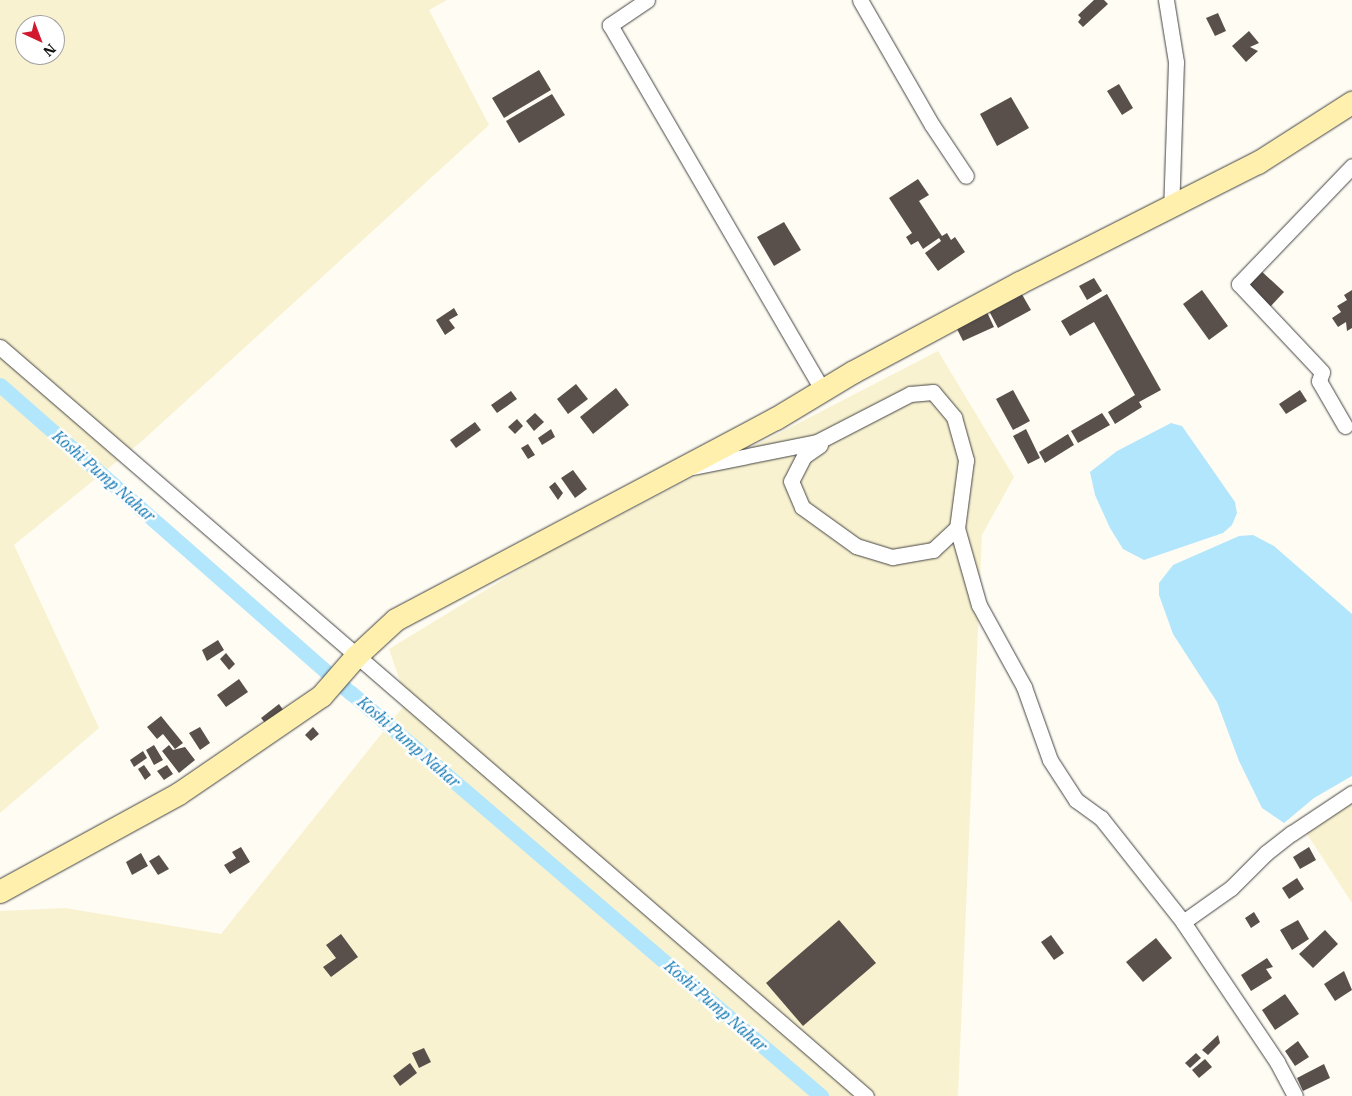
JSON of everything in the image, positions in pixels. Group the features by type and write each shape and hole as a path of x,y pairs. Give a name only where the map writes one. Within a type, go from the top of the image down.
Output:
{"street":[{"path":"647,0 610,25 823,391"},
{"path":"860,0 932,125 966,176"},
{"path":"1166,0 1176,62 1171,209"},
{"path":"0,892 180,794 322,696 356,657 396,620 682,469 1020,283 1171,209 1258,163 1350,109"},
{"path":"1344,426 1319,382 1322,372 1240,284 1352,166"},
{"path":"0,348 866,1096"},
{"path":"682,469 718,465 817,442 862,416 910,394 933,392 954,417 966,460 957,528 979,605 1024,687 1050,760 1076,800 1102,818 1183,922 1276,1062 1295,1096"},
{"path":"862,416 804,456 792,481 802,506 856,546 892,557 933,550 957,528"},
{"path":"1183,922 1231,888 1266,853 1292,832 1352,793"}],"shaded area":[{"path":"0,0 447,0 429,10 489,125 142,441 14,545 99,728 0,813"},
{"path":"938,351 1014,477 982,535 958,1096 0,1096 0,911 65,908 221,934 407,702 389,649 543,555"},
{"path":"1352,796 1352,903 1305,831"}],"water":[{"path":"1171,423 1182,426 1235,502 1237,513 1232,525 1223,533 1144,560 1123,549 1110,528 1095,495 1090,472 1117,451"},
{"path":"1253,535 1274,546 1352,614 1352,776 1314,798 1284,823 1262,808 1239,761 1217,702 1173,634 1159,595 1159,583 1173,565 1239,536"}],"building":[{"path":"1094,0 1104,0 1108,4 1083,27 1078,22 1081,18 1078,15"},
{"path":"1218,13 1226,31 1215,36 1206,18"},
{"path":"1249,31 1259,43 1250,47 1258,51 1246,62 1232,46"},
{"path":"539,70 551,90 504,118 492,98"},
{"path":"1119,84 1133,108 1122,115 1107,91"},
{"path":"552,94 565,115 519,143 506,121"},
{"path":"1011,97 1029,128 997,146 980,114"},
{"path":"918,179 929,195 919,201 942,236 947,233 951,240 955,237 965,252 938,271 925,253 941,241 939,238 923,249 918,241 911,245 906,237 912,233 889,198"},
{"path":"784,222 801,250 774,266 757,237"},
{"path":"1259,269 1284,292 1269,308 1245,285"},
{"path":"1094,278 1102,291 1087,300 1079,286"},
{"path":"1202,290 1228,326 1209,340 1183,304"},
{"path":"1352,290 1352,328 1347,331 1346,322 1338,327 1332,318 1341,312 1337,306 1347,300 1344,295"},
{"path":"1020,291 1031,310 998,328 988,309"},
{"path":"1107,294 1161,390 1139,402 1142,407 1115,424 1108,412 1135,395 1094,322 1070,336 1061,321"},
{"path":"454,308 458,315 449,320 455,328 445,335 436,320"},
{"path":"986,310 994,327 963,341 955,325"},
{"path":"576,384 588,399 568,414 557,399"},
{"path":"616,388 629,405 593,434 580,417"},
{"path":"1013,390 1030,421 1013,430 996,399"},
{"path":"1300,390 1307,401 1286,414 1279,404"},
{"path":"511,391 517,399 497,413 491,405"},
{"path":"535,413 544,422 534,431 526,421"},
{"path":"1102,413 1110,425 1078,443 1071,431"},
{"path":"517,419 523,426 515,434 508,427"},
{"path":"475,422 481,430 456,448 450,440"},
{"path":"551,429 555,437 542,445 538,438"},
{"path":"1026,429 1040,458 1028,464 1013,436"},
{"path":"1068,434 1074,445 1045,463 1039,452"},
{"path":"528,444 535,455 528,459 521,448"},
{"path":"573,470 587,489 575,498 561,478"},
{"path":"555,482 563,493 558,500 549,487"},
{"path":"218,640 224,650 207,661 202,650"},
{"path":"226,653 235,664 229,670 220,659"},
{"path":"239,679 248,692 226,707 217,695"},
{"path":"279,704 284,711 266,724 261,718"},
{"path":"161,716 183,743 175,749 163,734 157,739 147,727"},
{"path":"200,727 210,743 200,750 189,733"},
{"path":"313,727 319,734 311,741 305,735"},
{"path":"154,745 163,760 154,765 146,750"},
{"path":"169,745 173,750 185,747 195,760 179,773 162,751"},
{"path":"143,751 147,758 134,767 130,760"},
{"path":"144,765 151,775 145,780 138,769"},
{"path":"167,765 173,774 164,780 157,771"},
{"path":"241,847 250,862 230,874 224,865 236,858 232,852"},
{"path":"1309,847 1316,860 1300,869 1293,857"},
{"path":"141,853 148,866 132,875 126,862"},
{"path":"159,855 169,869 158,875 149,861"},
{"path":"1297,878 1304,889 1289,899 1282,888"},
{"path":"1254,912 1260,922 1251,928 1245,918"},
{"path":"839,920 876,963 803,1026 766,983"},
{"path":"1298,920 1309,939 1292,950 1280,930"},
{"path":"1325,930 1338,944 1313,968 1299,954"},
{"path":"341,934 358,957 331,977 323,967 336,958 326,945"},
{"path":"1051,935 1064,953 1054,960 1041,942"},
{"path":"1156,938 1172,958 1143,982 1126,962"},
{"path":"1267,958 1273,967 1266,969 1272,978 1251,991 1241,975"},
{"path":"1344,971 1352,990 1335,1001 1324,984"},
{"path":"1285,994 1299,1014 1275,1030 1262,1010"},
{"path":"1218,1035 1220,1043 1208,1055 1202,1050"},
{"path":"1298,1041 1309,1057 1295,1066 1285,1051"},
{"path":"424,1048 431,1062 419,1068 412,1053"},
{"path":"1196,1053 1201,1058 1190,1068 1185,1063"},
{"path":"1205,1059 1212,1067 1199,1078 1192,1070"},
{"path":"410,1063 417,1073 400,1086 393,1076"},
{"path":"1324,1064 1330,1078 1303,1091 1297,1078"}],"waterway":[{"name":"Koshi Pump Nahar","path":"0,385 350,692 821,1096"}]}
